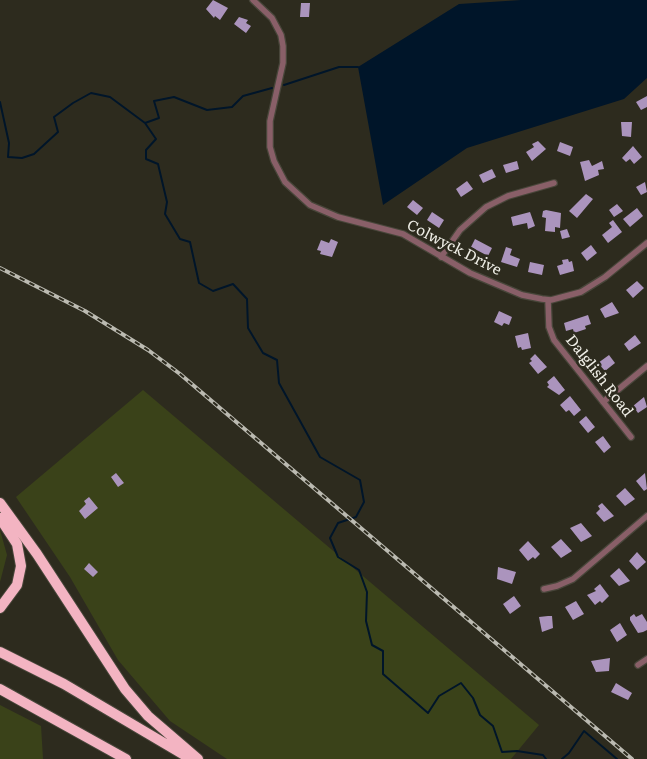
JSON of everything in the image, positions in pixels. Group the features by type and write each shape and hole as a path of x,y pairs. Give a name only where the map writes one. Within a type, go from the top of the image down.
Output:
{"highway":[{"path":"0,503 37,554 125,689 148,716 198,759"},
{"path":"0,518 17,544 21,566 17,584 9,598 0,608"},
{"path":"0,652 64,684 191,759"},
{"path":"0,689 126,759"}],"street":[{"name":"Colwyck Drive","path":"257,1 277,26 284,46 283,63 269,132 274,160 285,182 302,200 323,212 396,232 495,284 522,294 548,300 581,292 605,277 647,243"},
{"path":"442,257 460,230 486,206 508,196 554,183"},
{"name":"Dalglish Road","path":"548,300 549,327 554,340 631,437"},
{"path":"603,402 647,366"},
{"path":"544,588 557,586 573,579 647,516"},
{"path":"638,665 647,659"}],"green space":[{"path":"143,390 539,725 511,759 227,759 170,721 118,660 70,577 16,497"},
{"path":"0,530 7,555 0,582"},
{"path":"0,705 41,726 43,759 0,759"}],"water":[{"path":"521,0 647,0 647,78 624,99 467,148 383,205 358,67 459,4"}],"building":[{"path":"213,0 228,8 220,20 215,16 214,18 206,9"},
{"path":"301,3 310,3 309,17 300,17"},
{"path":"239,17 248,20 246,23 251,26 246,33 234,24"},
{"path":"647,96 647,107 641,110 636,102"},
{"path":"621,122 632,122 631,137 622,136"},
{"path":"538,141 546,149 532,161 526,152 534,147 532,144"},
{"path":"560,142 573,147 570,156 557,151"},
{"path":"633,146 642,157 634,164 630,159 626,162 622,158"},
{"path":"589,160 592,166 602,161 604,169 598,170 599,175 585,181 580,162"},
{"path":"517,161 519,169 506,173 503,165"},
{"path":"492,169 496,177 483,183 479,175"},
{"path":"467,181 473,189 461,197 456,189"},
{"path":"645,182 647,192 641,195 636,187"},
{"path":"586,194 593,199 577,218 569,211"},
{"path":"413,200 423,208 417,215 407,207"},
{"path":"617,204 623,211 614,217 609,210"},
{"path":"637,208 643,216 630,227 623,219"},
{"path":"543,211 561,213 560,228 555,227 555,232 545,231 546,218 542,217"},
{"path":"432,212 444,220 439,228 427,220"},
{"path":"530,212 535,226 528,229 527,223 513,226 511,217"},
{"path":"613,220 622,232 608,243 602,235 612,227 609,223"},
{"path":"567,229 570,237 562,239 560,231"},
{"path":"331,239 338,242 332,257 320,254 321,251 317,250 321,240 329,243"},
{"path":"475,239 492,248 488,256 471,247"},
{"path":"591,245 597,253 587,261 581,253"},
{"path":"506,247 512,249 510,255 520,259 517,267 501,262"},
{"path":"568,259 569,262 572,261 574,271 560,275 557,266 563,264 562,260"},
{"path":"530,262 544,265 542,275 528,272"},
{"path":"637,281 644,288 633,298 626,290"},
{"path":"612,302 619,313 605,318 600,309"},
{"path":"499,311 512,317 509,325 504,323 502,326 494,322"},
{"path":"588,315 591,324 585,326 586,329 574,333 573,329 566,331 564,323"},
{"path":"528,333 531,348 522,350 521,347 518,348 515,336"},
{"path":"635,335 641,343 629,351 624,344"},
{"path":"535,354 547,367 538,374 529,363"},
{"path":"609,355 615,363 605,371 598,363"},
{"path":"554,376 565,390 559,395 547,387 549,385 547,382"},
{"path":"570,396 581,410 574,416 569,410 566,412 560,405"},
{"path":"644,397 647,407 638,413 633,406"},
{"path":"586,416 595,427 588,433 579,422"},
{"path":"603,436 611,447 604,453 595,442"},
{"path":"116,473 124,483 118,487 111,477"},
{"path":"645,473 647,489 644,491 636,481"},
{"path":"625,488 635,499 625,506 616,496"},
{"path":"89,497 98,508 85,519 79,511 86,504 84,501"},
{"path":"602,503 614,516 604,522 596,513 600,509 598,506"},
{"path":"581,523 592,536 581,542 570,528"},
{"path":"561,539 572,551 561,558 551,547"},
{"path":"528,541 540,554 535,559 533,557 528,561 519,550"},
{"path":"637,552 646,562 637,570 629,561"},
{"path":"89,563 98,572 93,577 84,569"},
{"path":"498,567 516,572 512,584 497,579"},
{"path":"619,568 630,581 619,586 610,576"},
{"path":"600,584 609,596 602,603 600,601 595,605 587,595 596,591 594,589"},
{"path":"514,596 521,606 510,614 503,604"},
{"path":"576,601 584,614 573,620 565,607"},
{"path":"634,614 636,617 642,614 647,622 647,630 638,633 630,620 630,617"},
{"path":"552,616 553,628 542,632 539,617"},
{"path":"620,623 627,635 617,642 610,630"},
{"path":"610,658 609,671 596,672 591,661"},
{"path":"616,683 632,693 628,700 611,692"}],"waterway":[{"path":"284,85 339,67 358,67"},
{"path":"0,102 9,143 8,157 22,158 34,154 58,132 54,117 91,93 110,97 145,123 159,118 154,101 174,97 207,110 232,107 243,96 272,88"},
{"path":"145,123 156,139 146,150 146,159 158,164 167,202 165,214 180,239 190,242 199,283 213,291 233,284 247,299 248,328 263,353 277,360 279,383 320,457 360,480 364,502 356,517 338,523 330,538 338,557 359,570 367,592 366,621 372,645 383,651 383,674 428,713 439,696 461,683 473,698 480,715 493,726 502,752 517,751 543,755 546,759"},
{"path":"562,759 569,753 584,731 617,759"}],"railway":[{"path":"0,268 85,311 148,350 180,374 632,759"}]}
